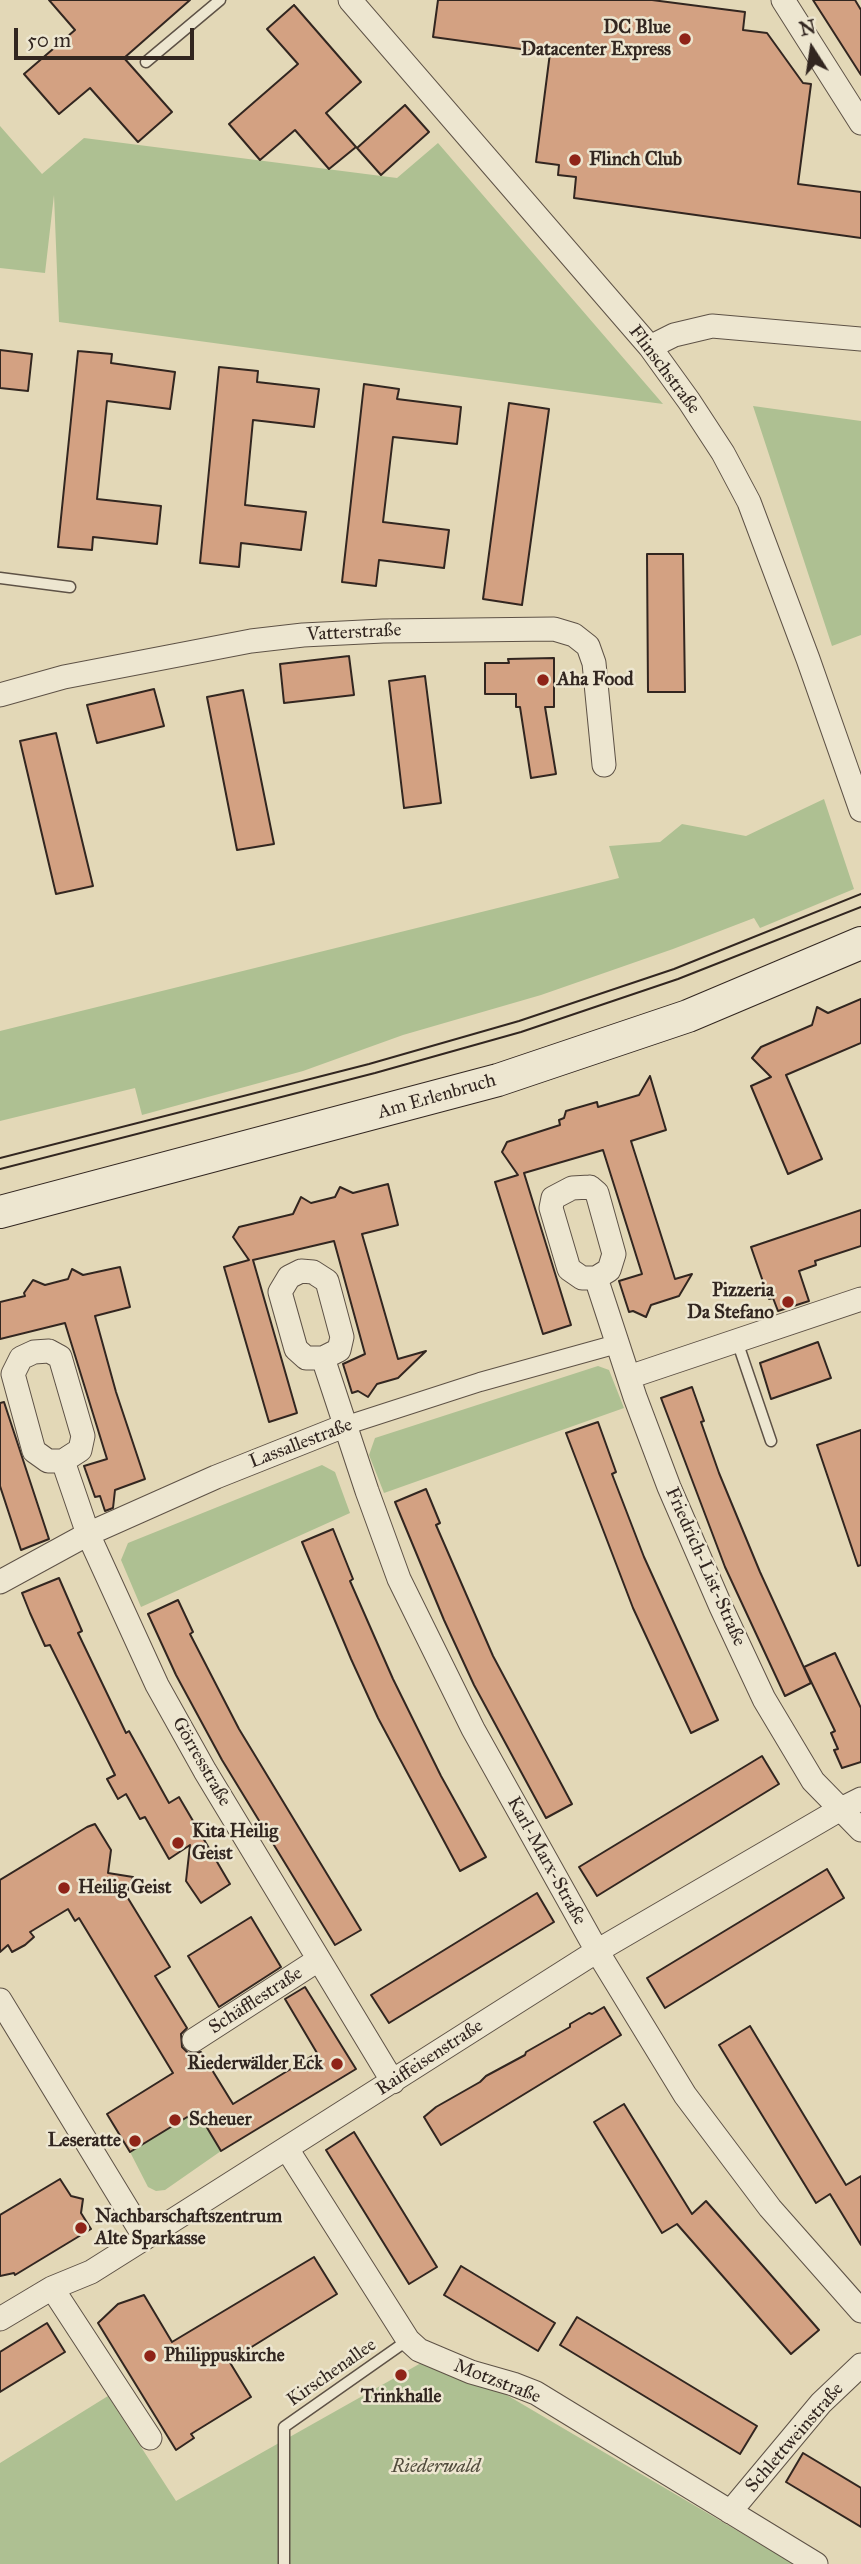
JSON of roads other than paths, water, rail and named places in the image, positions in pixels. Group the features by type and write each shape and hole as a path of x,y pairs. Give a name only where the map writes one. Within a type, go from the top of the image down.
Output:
{"main road":[{"name":"Am Erlenbruch","path":"0,1212 498,1080 688,1016 861,943"}],"street":[{"name":"Flinschstraße","path":"350,0 650,347 716,443 748,502 861,810"},
{"path":"783,0 861,123"},
{"path":"650,347 682,332 712,326 861,339"},
{"name":"Vatterstraße","path":"0,695 64,677 251,641 383,631 554,629 574,635 588,646 594,663 604,765"},
{"name":"Friedrich-List-Straße","path":"596,1278 628,1377 669,1487 764,1699 813,1781 861,1830"},
{"path":"628,1377 861,1299"},
{"name":"Lassallestraße","path":"0,1582 88,1534 216,1477 344,1426 480,1382 617,1345"},
{"path":"48,1351 60,1357 83,1436 80,1450 63,1461 48,1461 34,1451 13,1374 21,1359 34,1352 48,1351"},
{"name":"Karl-Marx-Straße","path":"323,1358 344,1426 399,1579 473,1729 597,1951 685,2095 769,2208 861,2311"},
{"name":"Görresstraße","path":"63,1461 88,1534 157,1685 205,1770 393,2082"},
{"name":"Raiffeisenstraße","path":"0,2319 52,2288 91,2272 597,1951 861,1799"},
{"name":"Schäfflestraße","path":"194,2040 318,1960"},
{"path":"0,2000 145,2238"},
{"name":"Motzstraße","path":"287,2149 408,2340 430,2356 536,2393 816,2564"},
{"path":"52,2288 150,2438"},
{"name":"Schlettweinstraße","path":"730,2512 821,2403 861,2365"}],"lane":[{"path":"146,62 220,0"},
{"path":"0,579 70,587"},
{"path":"737,1341 771,1441"},
{"name":"Kirschenallee","path":"284,2564 284,2427 408,2340"}],"tram line":[{"path":"0,1158 369,1064 519,1021 674,969 861,894"},
{"path":"0,1169 375,1073 521,1032 678,979 861,907"}],"place":[{"name":"DC Blue Datacenter Express","path":"685,39"},
{"name":"Flinch Club","path":"575,160"},
{"name":"Aha Food","path":"543,680"},
{"name":"Pizzeria Da Stefano","path":"788,1302"},
{"name":"Kita Heilig Geist","path":"178,1843"},
{"name":"Heilig Geist","path":"64,1888"},
{"name":"Riederwälder Eck","path":"337,2064"},
{"name":"Scheuer","path":"175,2120"},
{"name":"Leseratte","path":"135,2141"},
{"name":"Nachbarschaftszentrum Alte Sparkasse","path":"81,2228"},
{"name":"Philippuskirche","path":"150,2356"},
{"name":"Trinkhalle","path":"401,2375"}],"park label":[{"name":"Riederwald","path":"436,2467"}]}
